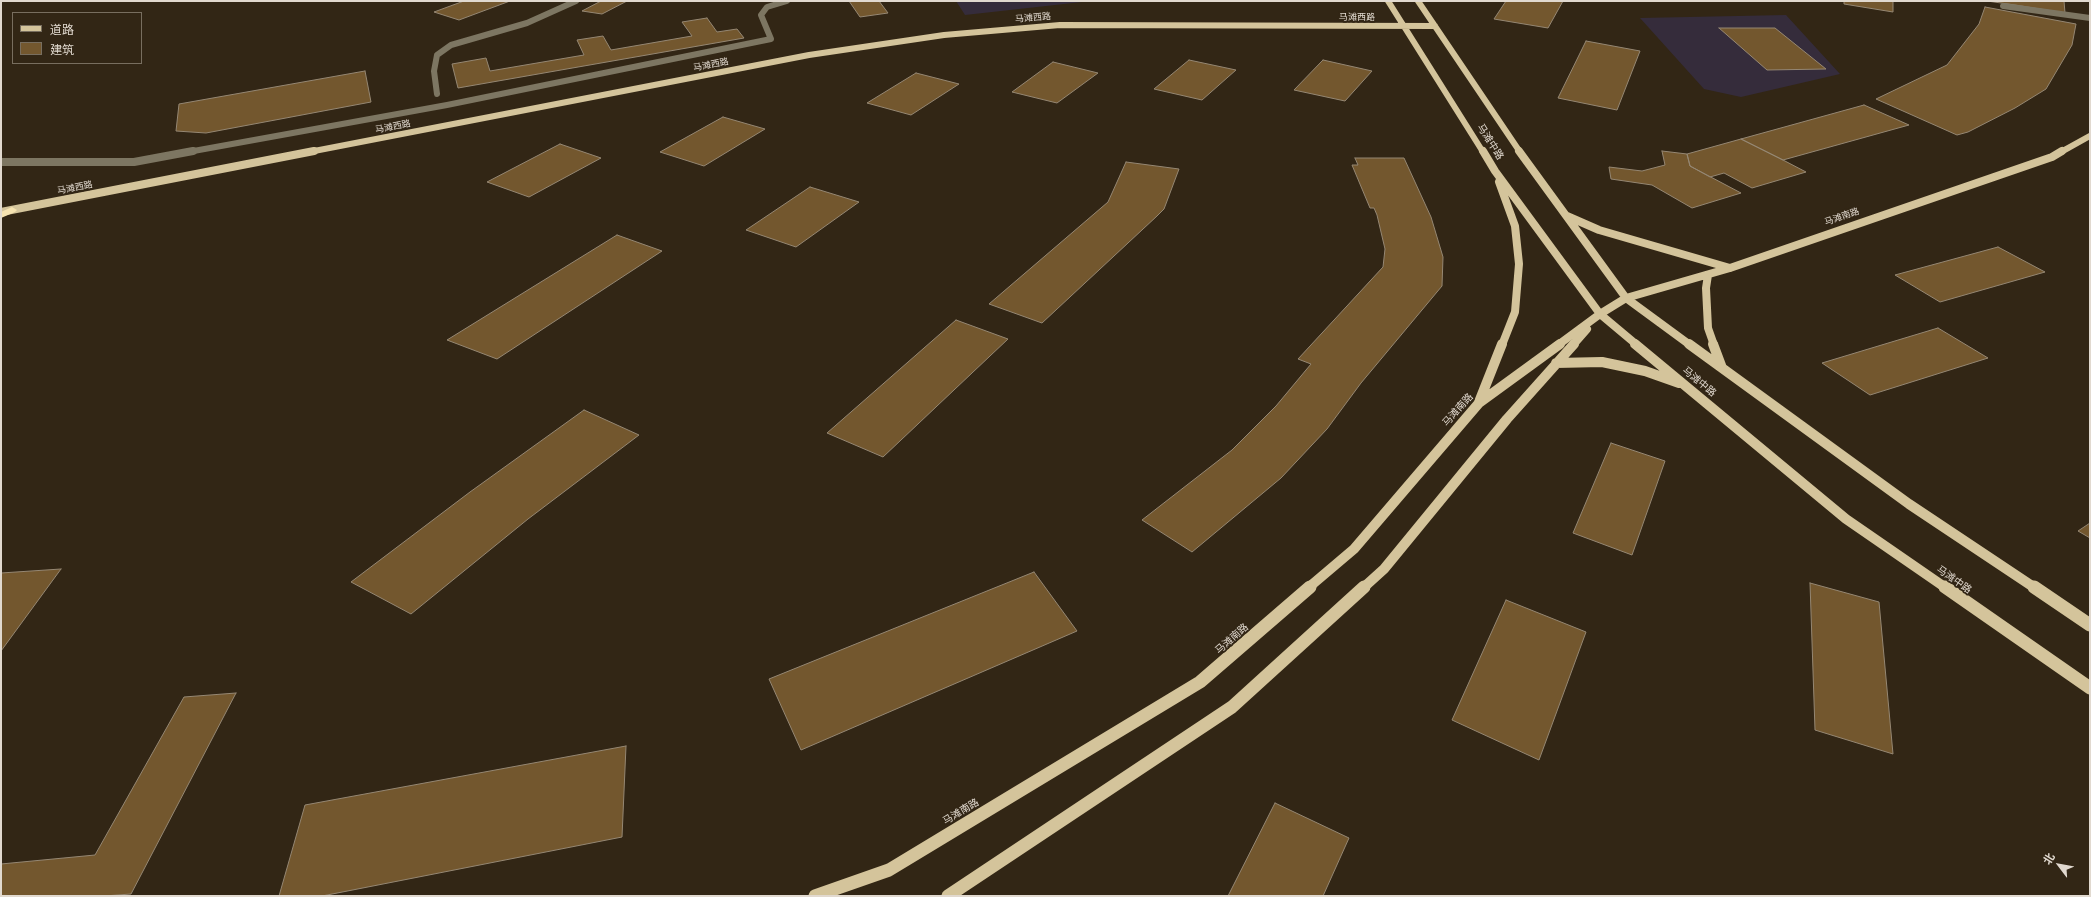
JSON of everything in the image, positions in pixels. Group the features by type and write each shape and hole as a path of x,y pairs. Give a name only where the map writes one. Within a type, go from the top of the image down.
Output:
{"highway":[{"path":"1,212 12,210"}],"main road":[{"name":"马滩中路","path":"1388,1 1495,171 1600,314 1846,519 2090,688"},
{"name":"马滩中路","path":"1418,1 1566,216 1626,298 1909,504 2090,625"},
{"name":"马滩西路","path":"12,210 809,55 944,35 1060,25 1434,26"},
{"name":"马滩南路","path":"815,896 889,870 1200,682 1354,549 1478,402 1600,314 1626,298 1730,268 2052,157 2090,136"},
{"path":"1478,402 1515,312 1519,264 1515,226 1495,171"},
{"path":"1566,216 1599,230 1730,268"},
{"path":"1708,275 1706,288 1708,328 1722,368"},
{"name":"马滩南路","path":"948,896 1232,707 1384,569 1507,419 1600,314"},
{"path":"1556,363 1602,362 1645,371 1687,386"}],"street":[{"path":"438,94 434,71 436,55 451,45 527,23 576,1"},
{"path":"1,162 134,162 447,105 771,39 761,15 767,7 787,1"},
{"path":"2003,6 2090,18"}],"shaded area":[{"path":"956,1 1091,1 965,15"},
{"path":"1786,15 1840,74 1741,97 1704,89 1640,18"}],"building":[{"path":"464,1 510,1 459,20 434,12"},
{"path":"601,1 627,1 602,14 582,11"},
{"path":"849,1 879,1 888,13 860,17"},
{"path":"1506,1 1563,1 1548,28 1494,19"},
{"path":"1844,1 1893,1 1893,12 1844,4"},
{"path":"1987,1 2064,1 2065,13 2015,5"},
{"path":"1985,7 2076,24 2072,45 2046,89 2015,108 1968,132 1957,135 1876,99 1947,65 1979,24"},
{"path":"707,18 717,32 737,29 744,38 458,88 452,64 486,58 490,71 584,55 577,40 603,36 611,50 692,36 682,22"},
{"path":"1719,28 1775,28 1826,69 1767,70"},
{"path":"1586,41 1640,51 1617,110 1558,98"},
{"path":"1189,60 1236,70 1202,100 1154,89"},
{"path":"1323,60 1372,71 1345,101 1294,90"},
{"path":"1053,62 1098,73 1057,103 1012,92"},
{"path":"365,71 371,102 206,133 176,131 179,104"},
{"path":"916,73 959,84 911,115 867,103"},
{"path":"1864,105 1909,125 1783,160 1741,139"},
{"path":"723,117 765,129 704,166 660,152"},
{"path":"1741,139 1806,172 1752,188 1724,173 1710,177 1690,166 1687,154"},
{"path":"560,144 601,158 529,197 487,182"},
{"path":"1662,151 1687,154 1690,166 1741,193 1692,208 1652,185 1611,179 1609,167 1642,171 1665,165"},
{"path":"1355,158 1404,158 1431,217 1443,257 1442,286 1361,383 1327,429 1281,478 1192,552 1142,520 1232,450 1276,406 1311,364 1298,359 1383,267 1385,249 1377,215 1374,208 1370,208 1352,165 1358,165"},
{"path":"1126,162 1179,169 1164,209 1042,323 989,304 1108,202"},
{"path":"810,187 859,202 796,247 746,230"},
{"path":"617,235 662,251 497,359 447,340"},
{"path":"1998,247 2045,272 1940,302 1895,275"},
{"path":"956,320 1008,339 883,457 827,433"},
{"path":"1938,328 1988,358 1870,395 1822,363"},
{"path":"584,410 639,435 528,519 411,614 351,582 470,492"},
{"path":"1611,443 1665,461 1632,555 1573,533"},
{"path":"2090,523 2090,538 2078,531"},
{"path":"61,569 1,651 1,573"},
{"path":"1034,572 1077,631 801,750 769,679"},
{"path":"1810,583 1879,602 1893,754 1815,730"},
{"path":"1506,600 1586,632 1539,760 1452,720"},
{"path":"236,693 131,894 104,896 1,896 1,864 95,855 184,697"},
{"path":"626,746 622,837 322,896 279,896 305,805"},
{"path":"1275,803 1349,838 1323,896 1228,896"}]}
